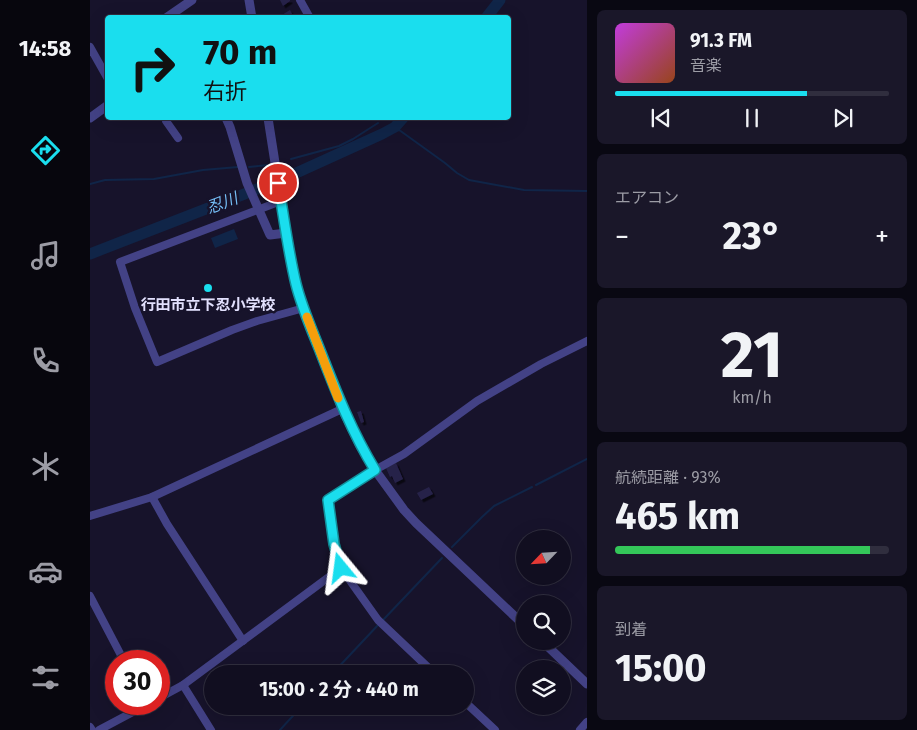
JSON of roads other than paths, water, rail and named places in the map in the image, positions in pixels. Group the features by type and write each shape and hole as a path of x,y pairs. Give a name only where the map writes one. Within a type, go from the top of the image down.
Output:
{"street":[{"path":"170,15 192,0"},
{"path":"249,0 252,15"},
{"path":"300,0 308,15"},
{"path":"90,47 105,74"},
{"path":"90,118 105,107"},
{"path":"166,120 178,138"},
{"path":"227,120 247,183 270,235 286,233"},
{"path":"268,120 296,284 342,409 360,446 404,510 516,617"},
{"path":"281,201 258,208 120,262 135,308 157,362 232,330 304,308"},
{"path":"426,665 378,620 341,568 334,544 328,500 404,454 477,401 541,364 586,343"},
{"path":"90,516 152,497 342,409"},
{"path":"152,497 243,641"},
{"path":"170,692 183,685 341,568"},
{"path":"90,596 118,650"},
{"path":"551,650 587,684"},
{"path":"183,685 210,730"},
{"path":"474,710 495,730"},
{"path":"100,730 127,715"},
{"path":"580,730 587,722"}],"water":[{"path":"234,229 238,239 215,248 211,238"}],"waterway":[{"name":"忍川","path":"488,15 500,0"},
{"name":"忍川","path":"90,254 283,179 382,134 395,127 401,120"},
{"path":"291,159 339,146 378,123"},
{"path":"395,127 469,180 524,190 587,191"},
{"path":"249,167 268,165"},
{"path":"90,184 105,180 154,179 203,170 238,167"},
{"path":"536,485 587,459"},
{"path":"452,547 494,506 532,487"},
{"path":"383,620 442,558"},
{"path":"340,665 379,624"},
{"path":"280,730 294,715"}],"place":[{"name":"行田市立下忍小学校","path":"208,288"}]}
